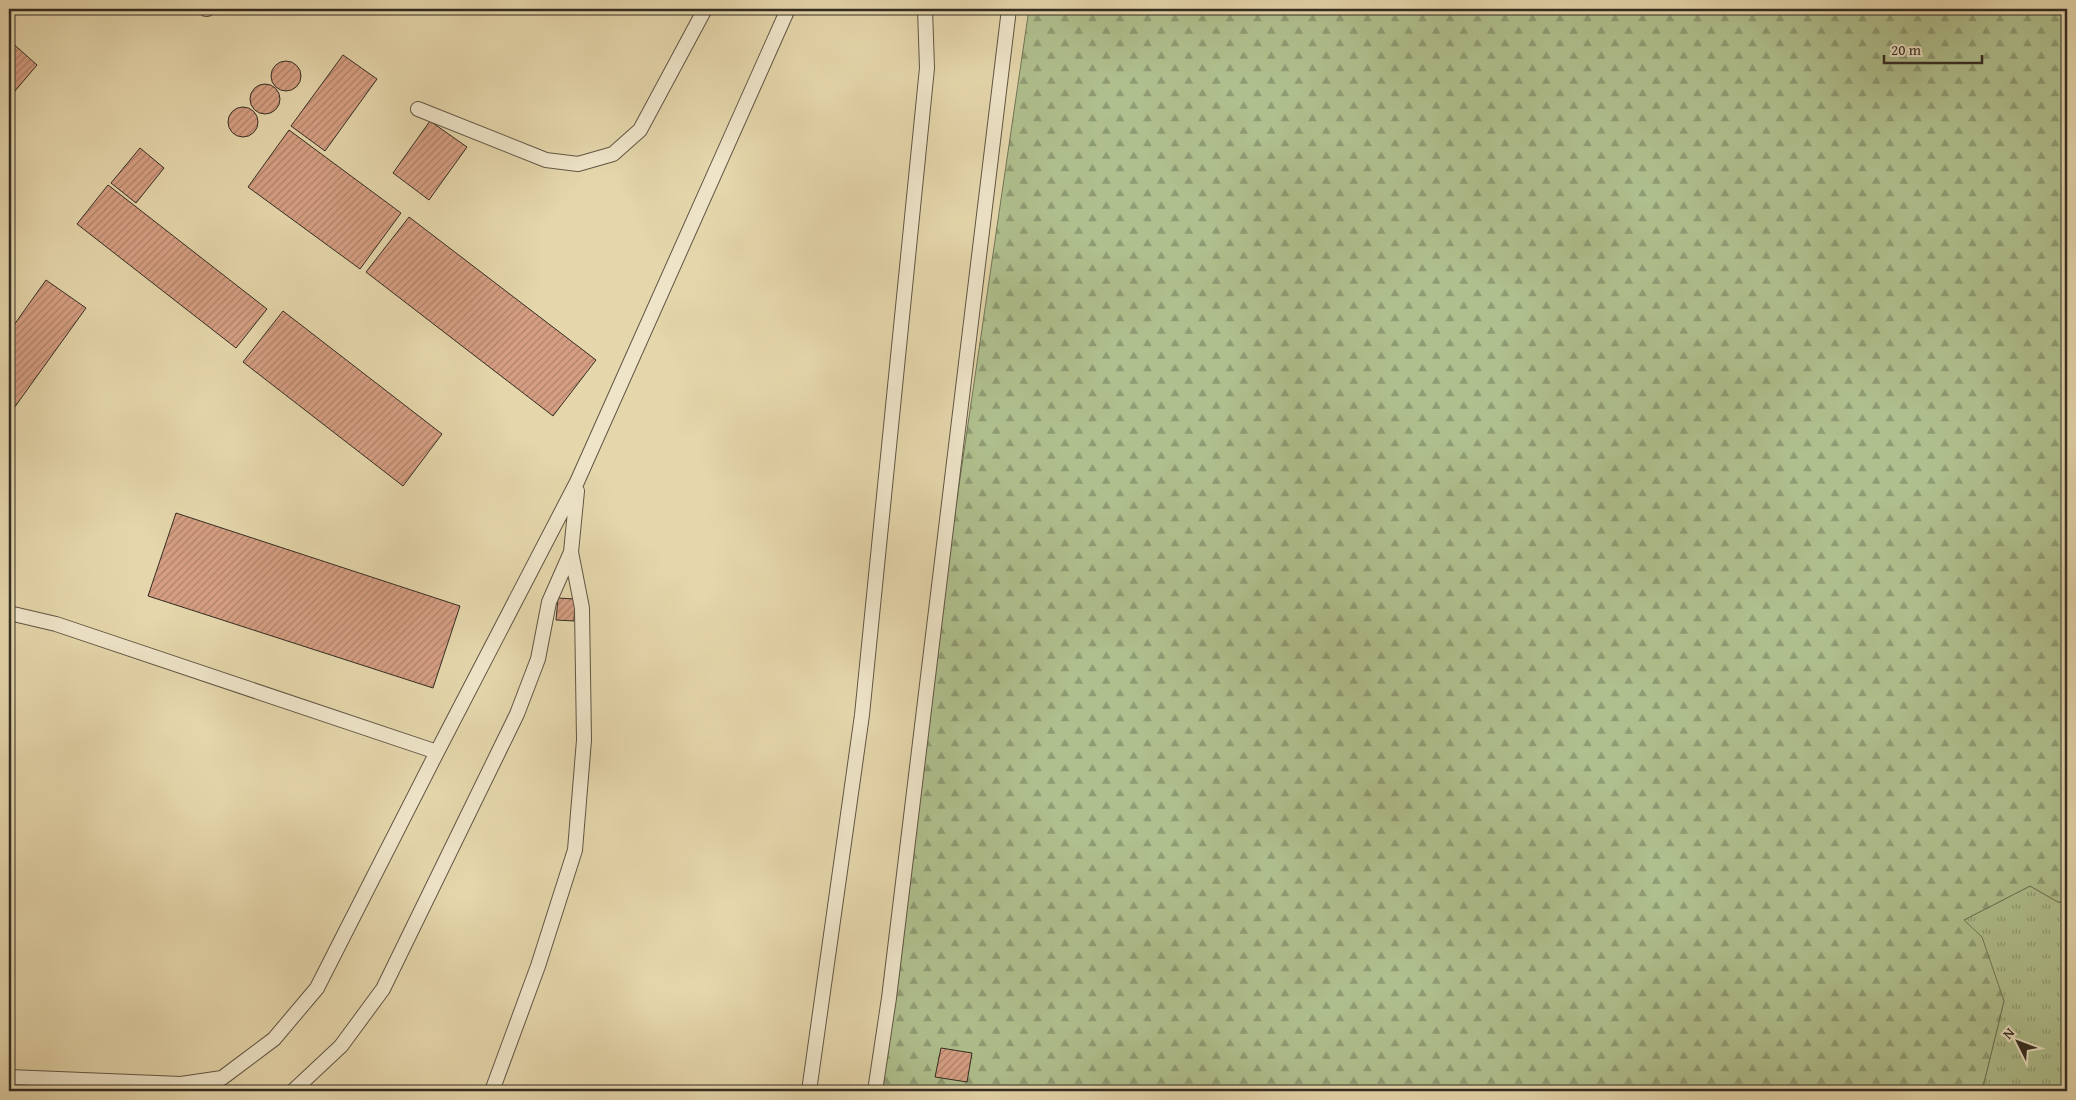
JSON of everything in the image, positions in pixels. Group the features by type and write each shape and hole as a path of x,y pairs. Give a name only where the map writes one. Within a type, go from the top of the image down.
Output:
{"lane":[{"path":"418,109 546,160 578,164 613,154 640,130 705,9"},
{"path":"9,1077 181,1084 222,1078 274,1039 317,988 437,752 578,482 788,9"},
{"path":"809,1091 862,715 927,68 925,9"},
{"path":"875,1091 890,998 1009,9"},
{"path":"492,1091 538,966 575,850 584,740 582,608 571,552 578,482"},
{"path":"293,1091 341,1046 383,989 517,714 538,659 549,602 571,552"},
{"path":"9,613 66,627 437,752"}],"green space":[{"path":"1029,9 2067,9 2067,902 2058,902 2030,886 1964,920 1982,937 2004,1001 1982,1091 870,1091"},
{"path":"2030,886 2058,902 2067,902 2067,1091 1982,1091 2004,1001 1964,920"}],"building":[{"path":"9,40 37,65 9,98"},
{"path":"343,55 377,79 325,151 291,126"},
{"path":"286,61 297,65 301,76 297,87 286,91 275,87 271,76 275,65"},
{"path":"265,84 276,88 280,99 276,110 265,114 254,110 250,99 254,88"},
{"path":"243,107 254,111 258,122 254,133 243,137 232,133 228,122 232,111"},
{"path":"430,121 467,147 429,200 393,173"},
{"path":"289,130 401,213 360,269 248,187"},
{"path":"140,148 164,168 136,203 111,183"},
{"path":"108,185 267,309 236,348 77,224"},
{"path":"409,217 596,360 553,416 366,272"},
{"path":"46,280 86,308 9,415 9,332"},
{"path":"283,311 442,434 403,486 243,362"},
{"path":"176,513 460,606 433,688 148,596"},
{"path":"558,598 575,599 574,621 556,620"},
{"path":"941,1048 972,1053 967,1082 935,1077"}]}
